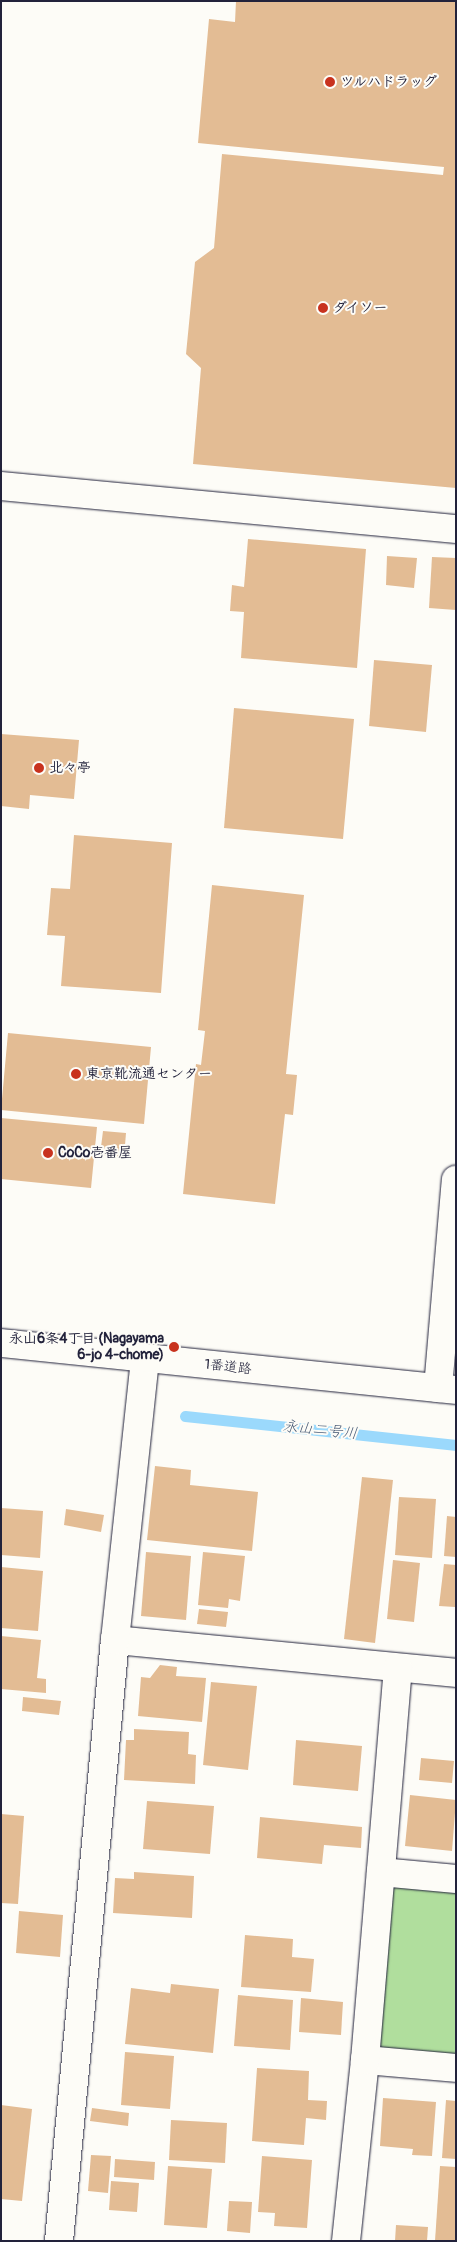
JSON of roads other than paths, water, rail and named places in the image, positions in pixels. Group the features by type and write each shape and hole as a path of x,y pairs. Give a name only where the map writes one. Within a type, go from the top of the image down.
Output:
{"street":[{"path":"1,486 456,529"},
{"path":"447,1389 456,1180"},
{"name":"1番道路","path":"1,1343 447,1389"},
{"path":"59,2241 115,1640 144,1359"},
{"path":"115,1640 456,1673"},
{"path":"346,2241 365,2060 398,1668"},
{"path":"380,1872 456,1879"},
{"path":"365,2060 456,2068"}],"waterway":[{"name":"永山二号川","path":"185,1416 456,1445"}],"place":[{"name":"ツルハドラッグ","path":"330,82"},
{"name":"ダイソー","path":"323,308"},
{"name":"北々亭","path":"39,768"},
{"name":"東京靴流通センター","path":"76,1074"},
{"name":"CoCo壱番屋","path":"48,1153"},
{"name":"永山6条4丁目 (Nagayama 6-jo 4-chome)","path":"174,1347"}]}
